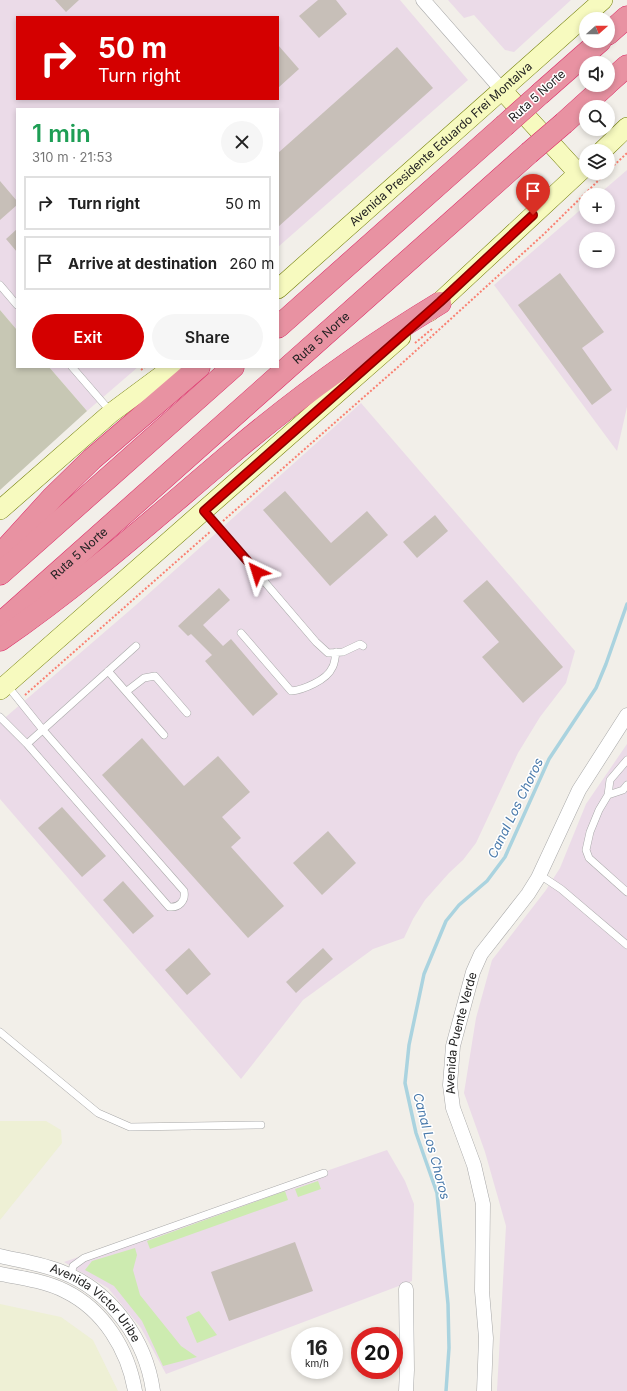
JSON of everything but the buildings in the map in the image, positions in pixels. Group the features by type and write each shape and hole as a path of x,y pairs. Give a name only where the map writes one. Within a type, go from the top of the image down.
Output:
{"highway":[{"path":"615,28 627,17"},
{"name":"Ruta 5 Norte","path":"279,326 592,48"},
{"name":"Ruta 5 Norte","path":"615,77 627,66"},
{"name":"Ruta 5 Norte","path":"0,624 598,92"},
{"path":"0,640 85,578 233,452 313,388 371,346 440,302"},
{"path":"0,555 47,503 92,459 198,368"},
{"path":"0,574 232,368"}],"main road":[{"name":"Avenida Presidente Eduardo Frei Montalva","path":"279,288 603,0"},
{"path":"502,90 579,167"},
{"path":"609,144 627,127"},
{"path":"3,687 440,302 579,173"},
{"path":"0,510 111,413 172,368"}],"street":[{"path":"422,0 502,90"},
{"name":"Avenida Puente Verde","path":"484,1391 486,1338 482,1291 483,1204 474,1165 459,1129 453,1108 450,1086 451,1058 465,997 477,962 489,942 528,894 540,875 579,790 627,715"},
{"name":"Avenida Victor Uribe","path":"0,1256 53,1269 71,1276 91,1288 109,1303 129,1328 144,1356 153,1391"},
{"name":"Avenida Victor Uribe","path":"0,1274 54,1287 74,1296 93,1310 110,1330 123,1352 128,1364 135,1391"},
{"path":"406,1289 408,1358 406,1391"}],"lane":[{"path":"0,286 16,304"},
{"path":"73,368 111,413"},
{"path":"204,511 316,642 328,653 344,652 360,644 363,646"},
{"path":"240,632 291,691 299,690 314,684 332,669 336,652"},
{"path":"26,744 136,646"},
{"path":"108,671 164,735"},
{"path":"127,691 144,678 155,676 187,713"},
{"path":"0,717 26,744 169,907 175,907 181,904 184,898 184,891 43,730 19,700 3,687"},
{"path":"627,760 610,780 608,795 599,810 590,832 586,850 589,858 627,892"},
{"path":"608,795 623,790 627,785"},
{"path":"540,875 561,889 627,945"},
{"path":"0,1032 98,1113 130,1127 261,1125"},
{"path":"71,1276 73,1266 84,1258 324,1173"}],"path":[{"path":"615,164 627,153"},
{"path":"19,700 398,367 544,234 599,180"}],"shaded area":[{"path":"0,0 400,0 468,80 279,246 279,108 16,108 16,329 0,310"},
{"path":"448,0 571,0 514,52 505,50 474,15 464,18"},
{"path":"627,170 627,407 617,451 494,285 579,211 579,224 615,224 615,188 606,188"},
{"path":"0,310 16,329 16,368 50,368 87,411 0,490"},
{"path":"50,368 137,368 87,411"},
{"path":"361,403 575,651 566,683 540,717 518,753 476,843 463,860 425,900 413,919 404,938 373,949 303,1000 241,1079 0,799 0,722 136,605"},
{"path":"627,744 627,1391 497,1391 506,1226 485,1152 464,1093 476,1018 492,960 546,890 560,868 586,804"},
{"path":"0,1121 46,1121 61,1130 62,1143 0,1220"},
{"path":"387,1150 405,1181 414,1204 412,1281 166,1374 141,1328 108,1288 64,1262"},
{"path":"0,1304 61,1317 93,1340 118,1391 0,1391"}],"green space":[{"path":"318,1181 321,1189 298,1197 295,1189"},
{"path":"285,1191 288,1200 150,1249 147,1241"},
{"path":"135,1248 137,1255 133,1270 140,1295 181,1346 197,1357 163,1366 142,1321 114,1286 85,1270 92,1261"},
{"path":"199,1311 217,1335 197,1343 186,1317"}],"waterway":[{"name":"Canal Los Choros","path":"446,1391 449,1348 448,1304 437,1193 416,1133 405,1083 409,1045 424,974 446,921 459,905 487,881 505,857 549,759 596,688 627,604"}],"route":[{"path":"257,572 204,511 440,302 533,215"}]}
